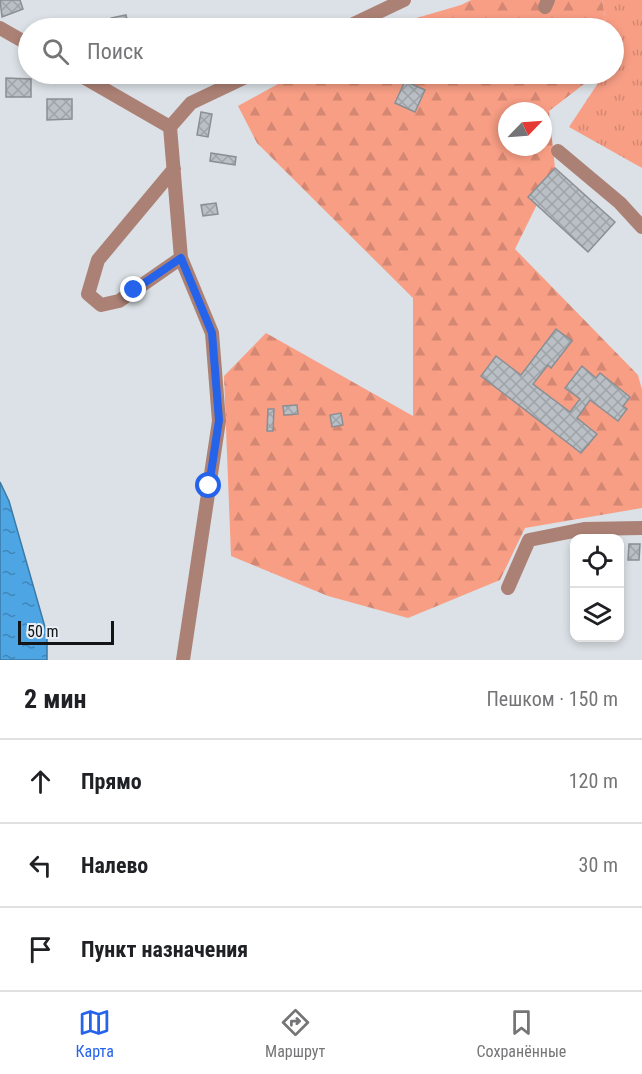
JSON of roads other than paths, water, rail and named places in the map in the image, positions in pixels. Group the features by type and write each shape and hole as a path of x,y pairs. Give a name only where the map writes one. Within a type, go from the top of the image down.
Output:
{"street":[{"path":"366,18 404,0"},
{"path":"0,28 18,38"},
{"path":"95,84 170,127"},
{"path":"183,660 219,420 212,333 181,258 170,127 191,103 231,84"},
{"path":"558,151 620,202 642,227"},
{"path":"174,169 98,260 88,294 101,305 119,301 181,258"},
{"path":"508,588 529,540 584,529 642,528"}],"water":[{"path":"0,482 9,501 47,634 47,660 0,660"}]}
